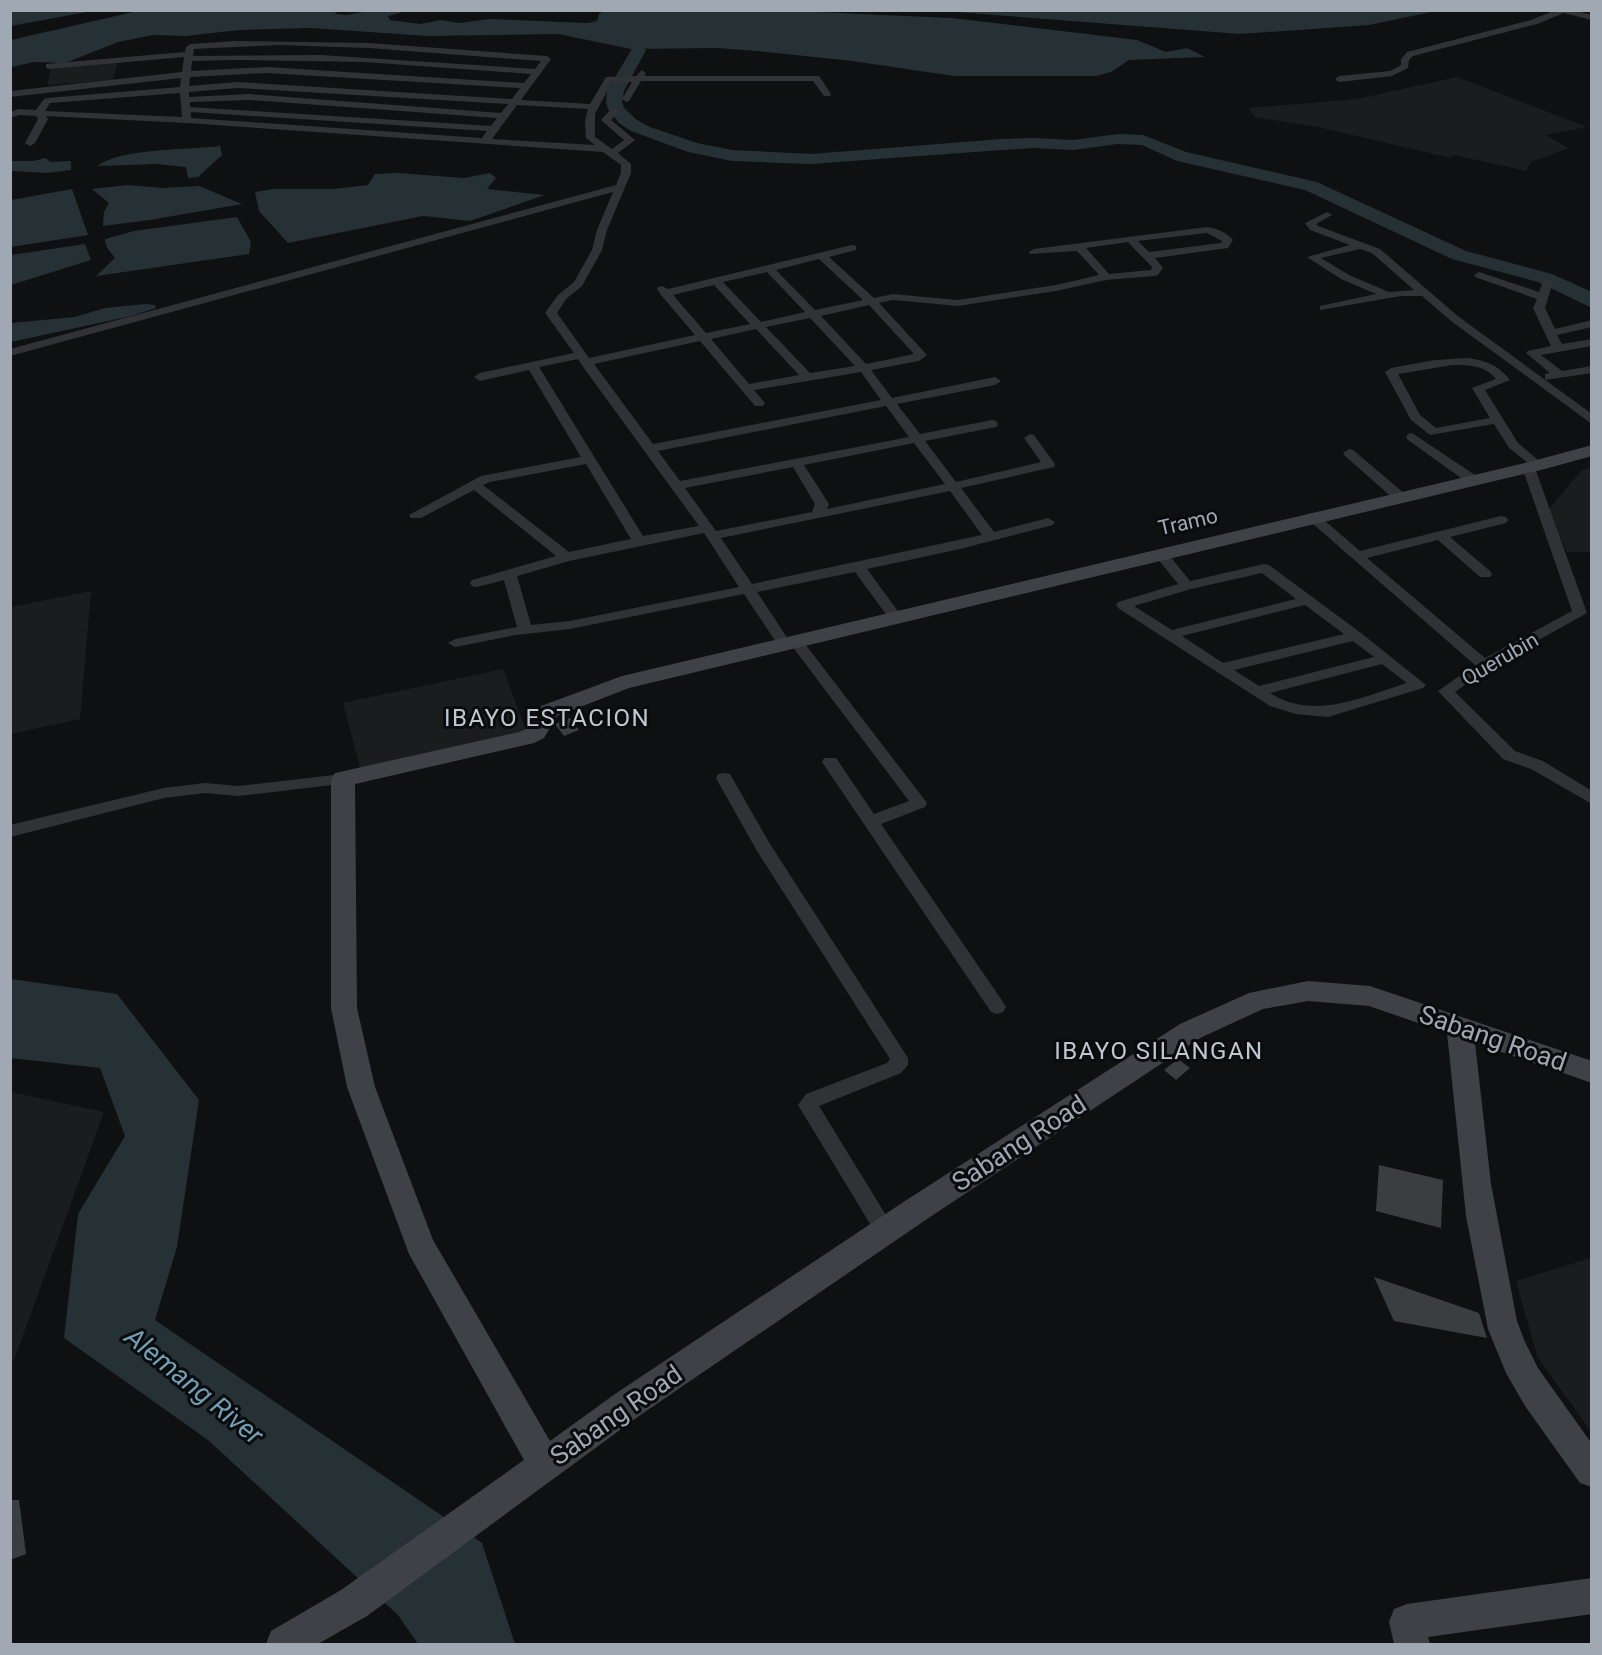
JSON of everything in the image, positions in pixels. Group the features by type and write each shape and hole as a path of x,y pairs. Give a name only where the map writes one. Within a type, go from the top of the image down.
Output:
{"street":[{"path":"1339,79 1392,73 1405,66 1405,59 1410,54 1534,22 1565,11 1592,18"},
{"path":"187,120 184,88 190,47 261,41 547,59 484,141"},
{"path":"290,128 301,117 309,102 351,61 370,47"},
{"path":"49,66 189,57 268,56 538,72"},
{"path":"10,94 186,73 267,70 528,86"},
{"path":"626,99 637,77"},
{"path":"827,94 816,78 637,77 609,79 592,107 588,126 591,138 626,164 626,173 597,250 580,281 561,297 551,313 710,532 747,588 919,803 871,822"},
{"path":"39,113 47,101 238,85 592,107"},
{"path":"386,135 420,96"},
{"path":"184,105 249,97 504,116"},
{"path":"184,105 301,117 493,129"},
{"path":"10,115 19,112 187,120 609,151 630,140 606,120 614,111"},
{"path":"30,143 43,119 39,113"},
{"path":"570,147 591,138"},
{"path":"10,353 619,187"},
{"path":"1327,215 1310,223 1314,228 1376,251 1423,293 1592,420"},
{"path":"1034,252 1207,230 1217,232 1228,240 1224,246 1146,256"},
{"path":"480,377 532,365 701,336 893,297 958,303 1056,288 1106,277 1154,273 1158,268 1130,239"},
{"path":"1361,246 1312,257 1345,277 1387,295"},
{"path":"759,403 664,291 770,269 852,248"},
{"path":"1068,248 1083,250 1106,277"},
{"path":"744,388 915,359 921,355 871,301 821,255"},
{"path":"770,269 863,367 990,536"},
{"path":"1479,275 1543,297"},
{"path":"716,281 806,376"},
{"path":"1548,282 1539,308 1558,348"},
{"path":"1324,308 1401,292 1423,293"},
{"path":"1551,333 1592,323"},
{"path":"1560,375 1532,352 1592,342"},
{"path":"1434,432 1415,417 1391,372 1468,360 1484,363 1504,378 1503,382 1478,388 1513,445 1533,466"},
{"path":"532,365 639,541 818,515 1049,464 1030,438"},
{"path":"1536,379 1592,369"},
{"path":"649,449 995,381"},
{"path":"1473,480 1412,437 1498,420"},
{"path":"676,486 992,424"},
{"name":"Tramo","path":"343,779 526,738 536,733 549,711 622,683 1592,450"},
{"path":"1349,453 1400,497"},
{"path":"416,515 486,479 590,459"},
{"path":"796,462 822,504 818,515"},
{"name":"Querubin","path":"1533,466 1586,614 1484,665 1446,691 1509,755 1537,765 1592,799"},
{"path":"476,486 566,557"},
{"path":"1312,517 1484,665"},
{"path":"1358,556 1501,520"},
{"path":"455,643 525,630 570,626 960,545 1048,522"},
{"path":"1440,535 1485,574"},
{"path":"477,583 566,557 646,540"},
{"path":"1160,553 1187,586"},
{"path":"858,567 896,618"},
{"path":"1418,685 1328,712 1296,709 1275,703 1123,605 1187,586 1264,568 1418,685 1446,691"},
{"path":"510,573 525,630"},
{"path":"1170,635 1308,600"},
{"path":"1222,668 1356,636"},
{"path":"1258,691 1385,660"},
{"path":"830,762 997,1007"},
{"path":"724,778 763,847 899,1058 899,1065 894,1068 813,1100 808,1105 885,1231"},
{"path":"10,831 164,794 205,788 238,790 343,779 344,1008 361,1087 420,1245 544,1465"},
{"name":"Sabang Road","path":"284,1644 354,1603 627,1405 885,1231 1190,1030 1258,1000 1308,991 1370,996 1592,1072"},
{"path":"1460,1025 1481,1217 1509,1344 1528,1380 1592,1471"},
{"path":"1412,1644 1407,1622 1592,1596"}],"shaded area":[{"path":"118,61 113,80 47,85 51,67"},
{"path":"1457,77 1587,127 1545,135 1569,148 1531,162 1526,171 1454,155 1451,158 1318,127 1255,117 1248,108 1357,99"},
{"path":"1591,468 1591,552 1567,552 1548,510 1582,470"},
{"path":"91,591 80,719 11,734 11,607"},
{"path":"503,669 527,733 361,771 343,703"},
{"path":"11,1092 104,1112 14,1360 11,1360"},
{"path":"1592,1258 1591,1432 1537,1356 1516,1281"}],"water":[{"path":"11,10 92,10 92,11 11,26"},
{"path":"142,10 335,10 336,14 347,15 367,11 406,11 388,16 390,20 420,24 440,20 459,23 489,19 588,23 597,21 599,14 605,10 793,11 952,18 1137,40 1166,52 1187,48 1205,57 1129,60 1111,72 1096,76 954,76 852,61 757,51 717,48 631,49 558,34 428,36 310,28 239,30 186,36 153,35 118,42 65,63 34,62 11,67 11,40"},
{"path":"1436,10 1369,25 1240,34 943,11"},
{"path":"220,146 222,155 198,177 188,178 186,167 156,164 98,166 108,160 138,153"},
{"path":"46,158 50,162 71,161 71,170 48,173 11,171 11,161 33,161"},
{"path":"398,173 464,178 490,173 496,178 487,189 545,195 470,221 423,216 288,243 259,211 255,192 273,189 334,189 368,185 375,174"},
{"path":"128,185 162,188 199,186 242,204 103,226 104,212 109,203 92,189"},
{"path":"72,189 88,235 11,247 11,200"},
{"path":"237,217 251,242 249,254 96,276 115,258 106,246 105,239 134,231"},
{"path":"85,244 91,260 11,285 11,255"},
{"path":"155,305 156,308 131,316 11,342 11,323 75,317 105,308"},
{"name":"Alemang River","path":"11,979 117,994 199,1100 177,1247 155,1320 482,1543 515,1644 418,1644 398,1615 208,1440 64,1338 78,1214 125,1136 100,1068 11,1058"}],"building":[{"path":"570,718 579,730 564,736 555,724"},
{"path":"1178,1059 1190,1068 1176,1080 1164,1070"},
{"path":"1379,1165 1443,1180 1441,1228 1376,1211"},
{"path":"1374,1277 1479,1313 1487,1338 1394,1321"},
{"path":"10,1500 19,1500 26,1554 10,1560"}],"waterway":[{"path":"638,50 622,76 616,91 614,97 616,109 631,124 644,131 694,148 771,159 811,159 1034,143 1073,145 1118,139 1143,140 1183,157 1311,186 1459,255 1562,284 1592,302"}],"district":[{"name":"IBAYO ESTACION","path":"547,718"},
{"name":"IBAYO SILANGAN","path":"1159,1051"}]}
